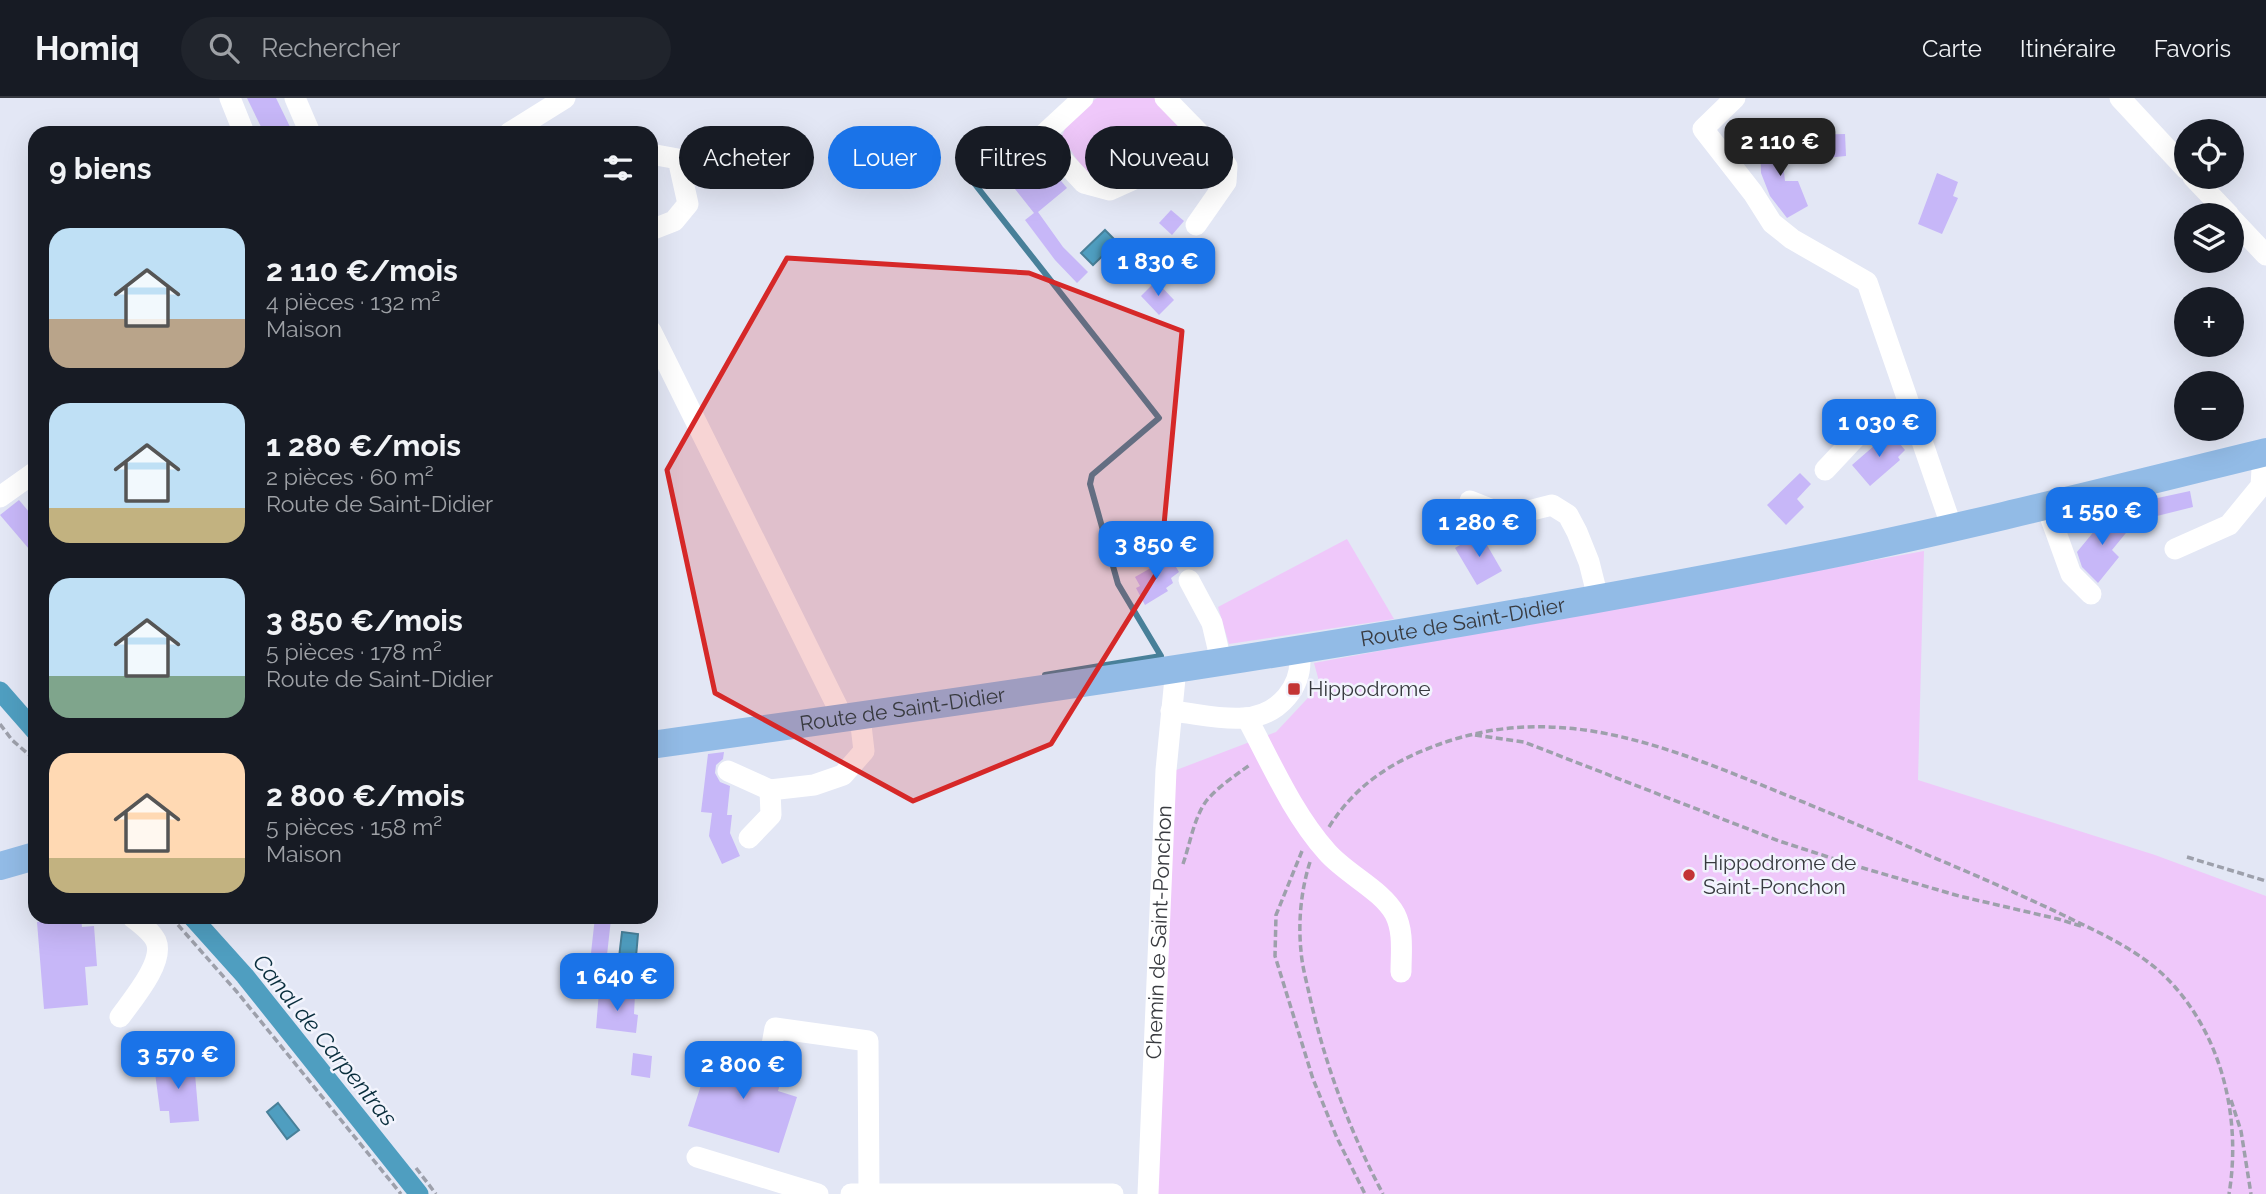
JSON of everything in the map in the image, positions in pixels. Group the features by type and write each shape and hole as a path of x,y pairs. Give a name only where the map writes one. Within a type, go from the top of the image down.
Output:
{"main road":[{"name":"Route de Saint-Didier","path":"658,744 852,719 1299,650 1598,598 1952,528 2264,453"},
{"path":"0,866 28,858"}],"street":[{"path":"230,98 241,126"},
{"path":"295,98 307,126"},
{"path":"520,126 565,98"},
{"path":"1083,98 1041,137 1085,183"},
{"path":"1166,98 1193,126"},
{"path":"1735,98 1703,129 1753,193 1772,223 1792,239 1867,282 1952,528"},
{"path":"2120,98 2174,156"},
{"path":"658,155 678,159 688,204 674,221 658,227"},
{"path":"1196,225 1221,189"},
{"path":"2204,189 2217,203"},
{"path":"2244,232 2266,255"},
{"path":"658,345 852,719 864,751 843,775 814,785 770,790 728,771"},
{"path":"1825,470 1870,422 1891,411 1912,418"},
{"path":"2175,549 2229,525 2261,486 2264,453"},
{"path":"0,496 28,477"},
{"path":"1470,501 1508,516 1552,505 1568,514 1589,562 1598,598"},
{"path":"2046,506 2071,574 2091,594"},
{"path":"1189,580 1212,623 1221,662"},
{"path":"1171,710 1247,718 1269,711 1283,702 1294,689 1300,673 1299,650"},
{"name":"Chemin de Saint-Ponchon","path":"1148,1194 1171,710 1176,668"},
{"path":"1247,718 1319,843 1345,870 1381,897 1393,911 1400,930 1401,972"},
{"path":"749,838 771,815 770,790"},
{"path":"120,1017 158,956 156,941 139,924"},
{"path":"770,1056 775,1028 868,1041 860,1194 1113,1194"},
{"path":"697,1157 818,1194"}],"path":[{"path":"0,724 12,740 28,754"},
{"path":"1383,1194 1332,1076 1313,1011 1301,955 1300,937 1303,892 1309,866 1319,843 1352,796 1385,769 1423,750 1466,735 1506,728 1556,727 1643,741 1710,764 2013,891 2096,931 2141,957 2174,985 2195,1013 2220,1066 2241,1131 2251,1194"},
{"path":"1466,735 1492,736 1524,742 1779,841 1959,896 2058,919 2096,931"},
{"path":"1180,873 1201,811 1207,801 1265,752"},
{"path":"1305,821 1302,850 1276,915 1275,956 1313,1079 1337,1138 1365,1194"},
{"path":"2187,857 2266,881"},
{"path":"177,924 245,1001 401,1194"},
{"path":"2220,1066 2230,1104 2233,1149 2229,1194"},
{"path":"416,1168 436,1194"}],"highlighted area":[{"path":"787,258 1029,273 1182,331 1160,568 1051,744 913,801 715,693 667,470"}],"shaded area":[{"path":"1097,98 1157,98 1180,126 1085,126 1085,169 1071,150 1071,126 1066,126 1069,120"},
{"path":"1347,539 1394,619 1229,644 1218,607"},
{"name":"Hippodrome de Saint-Ponchon","path":"1924,551 1918,780 2155,855 2266,896 2266,1194 1156,1194 1171,772 1276,732 1320,685 1314,663"}],"water":[{"path":"1105,230 1117,242 1093,265 1081,253"},
{"path":"622,932 638,934 635,968 618,966"},
{"path":"278,1103 299,1130 287,1139 267,1112"}],"building":[{"path":"247,98 276,98 290,126 261,126"},
{"path":"1845,134 1846,156 1815,159 1801,135"},
{"path":"1760,137 1780,137 1785,181 1798,181 1808,206 1787,218 1770,196 1761,173"},
{"path":"1937,173 1958,182 1953,196 1958,198 1942,234 1918,224"},
{"path":"1015,189 1066,189 1038,212 1063,247 1088,272 1077,283 1055,260 1025,220 1034,213"},
{"path":"1171,210 1184,221 1172,235 1159,223"},
{"path":"1156,281 1174,300 1159,315 1141,296"},
{"path":"1890,432 1905,450 1898,457 1900,460 1870,486 1852,465"},
{"path":"1800,473 1811,484 1797,499 1804,507 1786,525 1767,505"},
{"path":"2190,491 2193,507 2157,516 2153,499"},
{"path":"19,500 28,511 28,548 0,515"},
{"path":"2110,512 2130,528 2112,550 2119,557 2098,583 2082,567 2077,552"},
{"path":"1480,533 1502,571 1477,585 1455,548"},
{"path":"1170,557 1179,572 1171,578 1173,583 1166,588 1168,591 1145,605 1136,588 1140,586 1135,577"},
{"path":"724,752 723,759 716,765 715,773 720,782 730,786 727,815 732,815 730,833 740,856 722,864 709,836 712,813 701,812 708,754"},
{"path":"37,924 94,926 97,966 85,967 88,1005 44,1009"},
{"path":"594,924 610,924 606,964 590,962"},
{"path":"599,992 635,995 634,1014 638,1015 636,1033 596,1028"},
{"path":"714,1044 757,1057 761,1066 767,1069 785,1065 778,1091 797,1097 779,1153 688,1126"},
{"path":"633,1053 652,1056 650,1078 631,1075"},
{"path":"194,1062 199,1121 170,1123 169,1111 160,1111 154,1065"}],"waterway":[{"path":"979,189 1159,418 1092,475 1090,484 1118,584 1161,656 1045,675"},
{"name":"Canal de Carpentras","path":"0,691 28,723"},
{"name":"Canal de Carpentras","path":"198,924 245,976 419,1194"}],"place":[{"name":"Hippodrome","path":"1294,689"},
{"name":"Hippodrome de Saint-Ponchon","path":"1689,875"}]}
